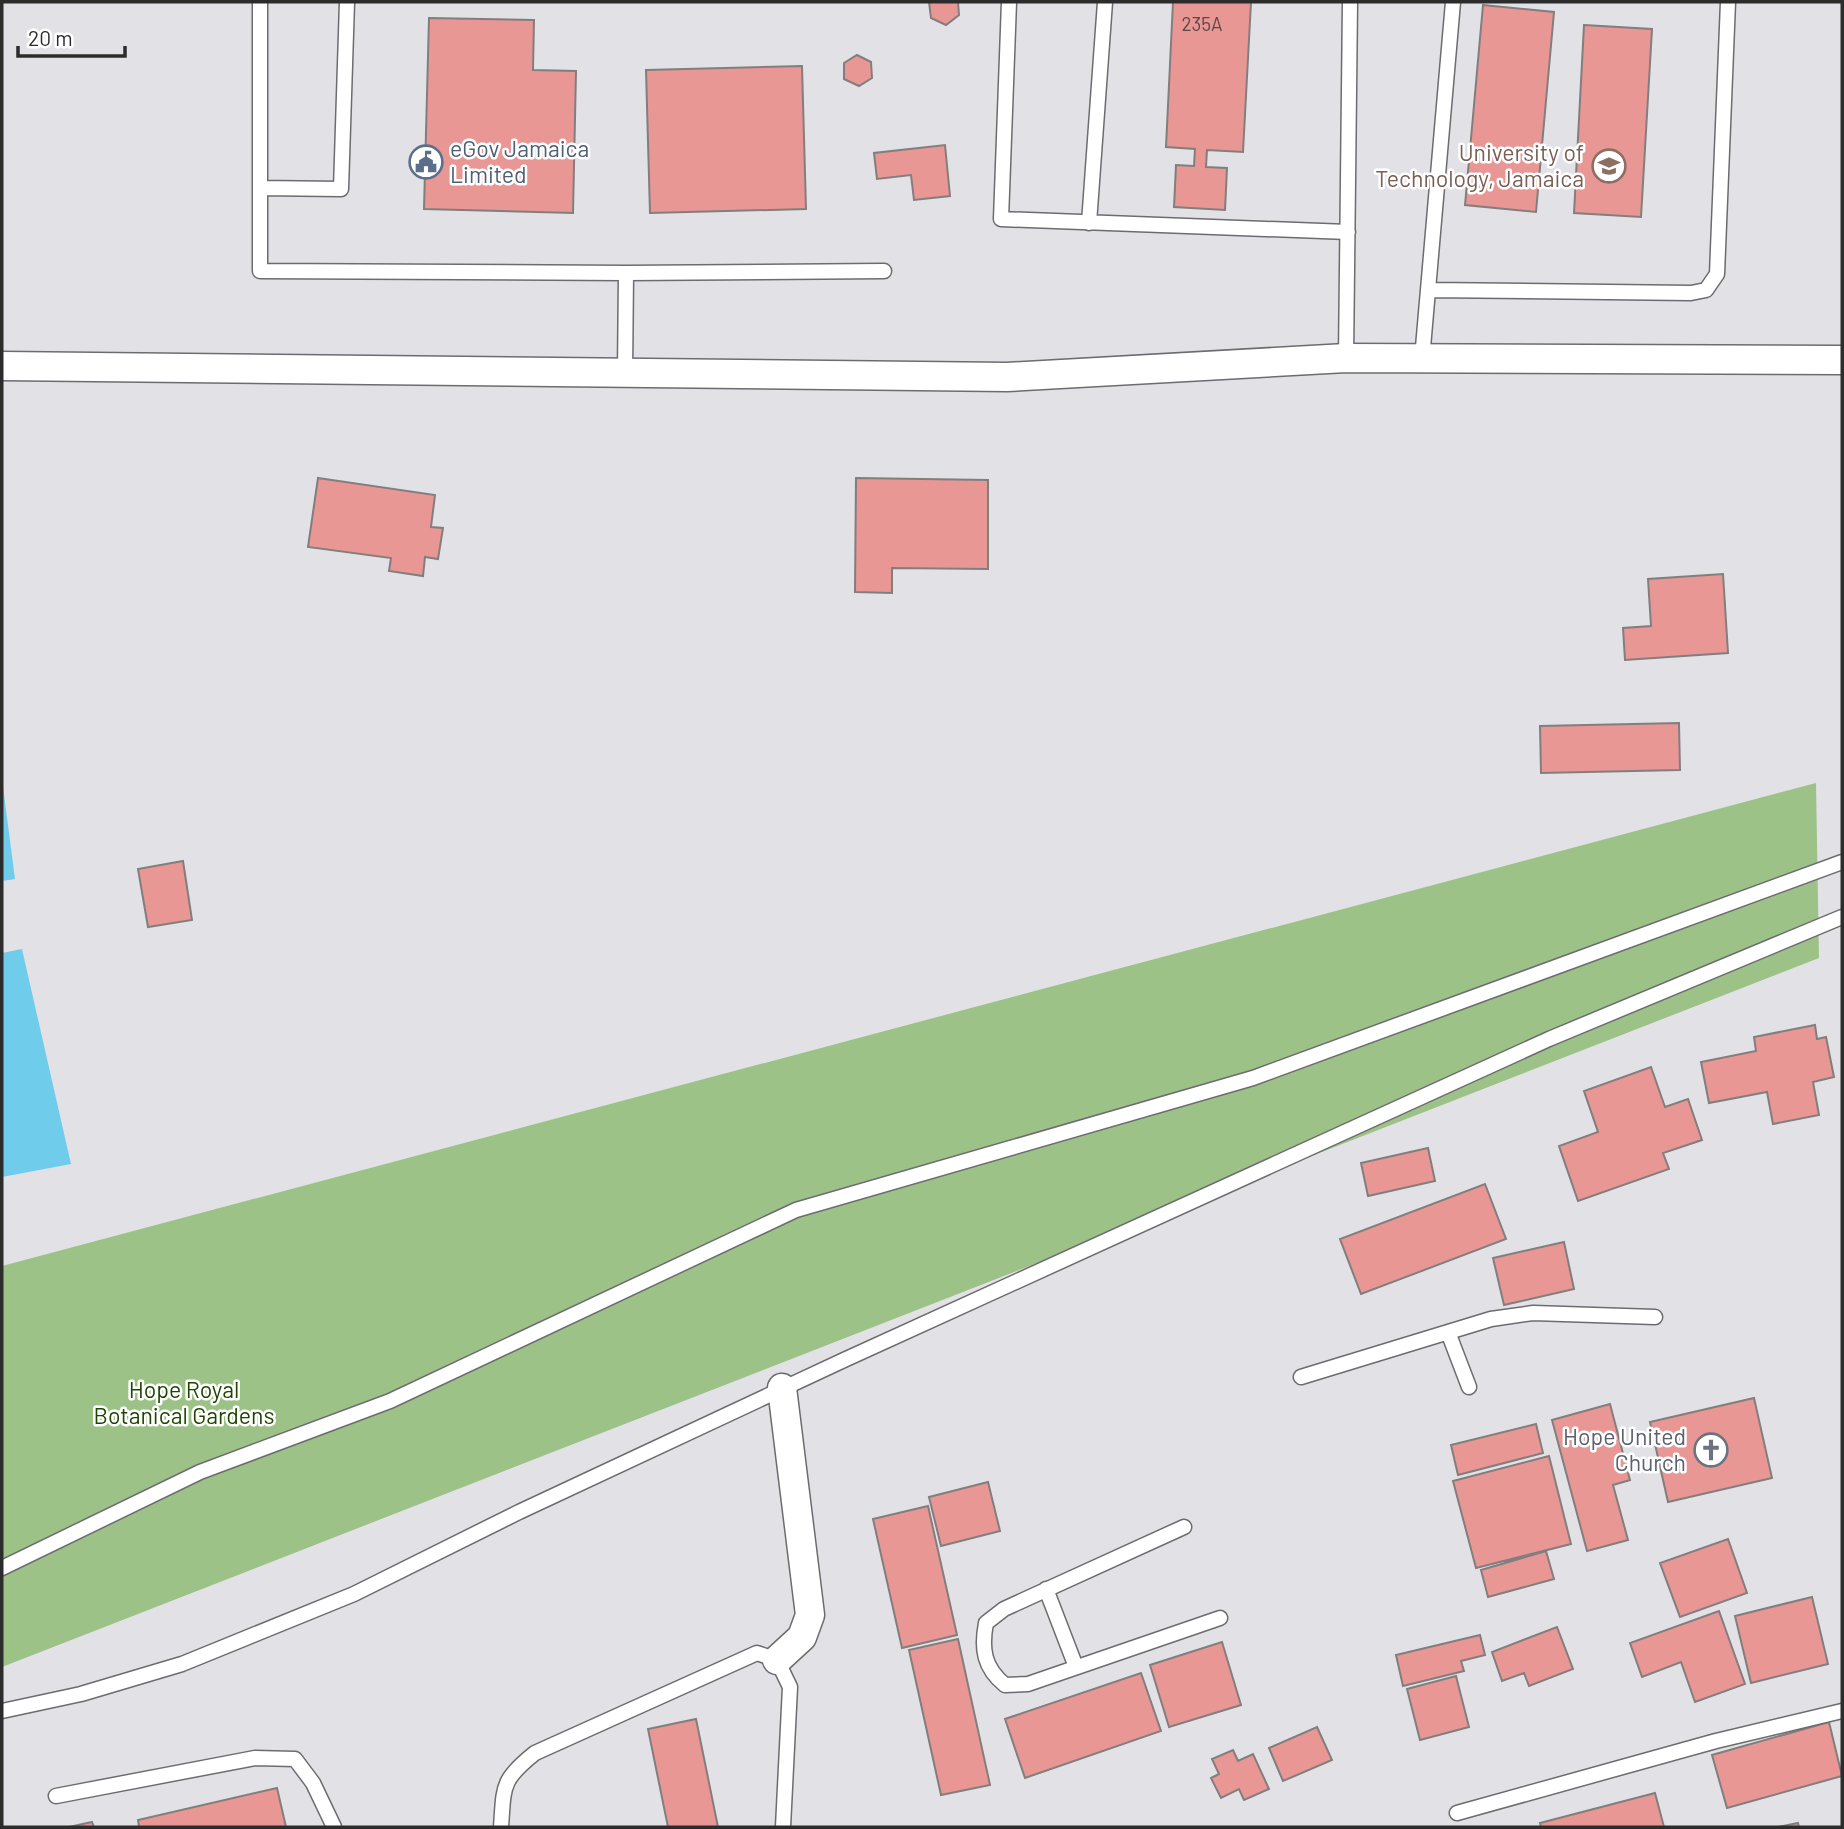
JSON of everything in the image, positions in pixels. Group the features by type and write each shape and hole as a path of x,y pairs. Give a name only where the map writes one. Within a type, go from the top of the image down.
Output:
{"street":[{"path":"2,366 1007,377 1346,358 1842,360"},
{"path":"777,1660 802,1637 810,1615 782,1388"}],"lane":[{"path":"261,2 260,271 884,271"},
{"path":"260,188 341,188 347,2"},
{"path":"1009,2 1001,219 1348,232"},
{"path":"1089,223 1105,2"},
{"path":"1346,358 1350,2"},
{"path":"1422,359 1453,2"},
{"path":"1429,290 1691,293 1706,290 1717,274 1728,2"},
{"path":"625,373 626,273"},
{"path":"2,1568 200,1472 390,1401 796,1210 1253,1078 1842,862"},
{"path":"2,1712 81,1694 182,1664 342,1599 782,1388 1549,1039 1842,917"},
{"path":"1301,1377 1491,1319 1533,1314 1655,1317"},
{"path":"1448,1332 1469,1387"},
{"path":"1184,1527 1004,1609 986,1623 982,1645 991,1674 1005,1685 1028,1684 1220,1618"},
{"path":"1046,1589 1076,1667"},
{"path":"501,1827 511,1772 535,1753 757,1653 777,1660 790,1687 783,1827"},
{"path":"1457,1813 1716,1741 1842,1711"},
{"path":"56,1796 255,1759 295,1759 313,1783 334,1827"}],"green space":[{"name":"Hope Royal Botanical Gardens","path":"1816,783 1819,958 2,1667 2,1266"}],"water":[{"path":"2,779 15,879 2,881"},
{"path":"22,949 71,1164 2,1177 2,953"}],"building":[{"path":"929,2 958,2 959,15 946,25 931,18"},
{"path":"1173,2 1251,2 1243,152 1207,150 1206,167 1227,168 1225,210 1174,207 1176,165 1194,166 1195,149 1166,147"},
{"path":"1483,5 1554,12 1536,212 1465,205"},
{"path":"429,18 534,20 533,70 576,71 573,213 424,209"},
{"path":"1584,25 1652,29 1641,217 1574,213"},
{"path":"857,55 871,62 872,78 859,86 844,79 844,63"},
{"path":"802,66 806,209 650,213 646,70"},
{"path":"945,145 950,196 914,200 911,175 877,179 874,153"},
{"path":"318,478 435,495 431,527 443,528 438,559 425,557 423,576 389,571 391,558 308,547"},
{"path":"856,478 988,480 988,569 892,568 892,593 855,592"},
{"path":"1723,574 1728,653 1625,660 1623,628 1651,626 1648,579"},
{"path":"1679,723 1680,770 1541,773 1540,726"},
{"path":"183,861 192,920 148,927 138,869"},
{"path":"1815,1025 1817,1039 1826,1037 1834,1077 1813,1082 1819,1115 1773,1124 1767,1092 1709,1103 1701,1062 1756,1051 1754,1037"},
{"path":"1651,1067 1665,1107 1688,1099 1702,1140 1663,1153 1669,1169 1578,1201 1559,1146 1598,1132 1584,1091"},
{"path":"1428,1148 1435,1181 1368,1196 1361,1163"},
{"path":"1485,1184 1506,1239 1361,1294 1340,1239"},
{"path":"1564,1242 1574,1289 1504,1305 1493,1258"},
{"name":"Hope United Church","path":"1754,1398 1772,1478 1668,1502 1650,1422"},
{"path":"1610,1404 1630,1480 1613,1485 1628,1540 1587,1551 1552,1420"},
{"path":"1536,1424 1543,1453 1458,1475 1451,1445"},
{"path":"1549,1456 1571,1544 1476,1568 1453,1481"},
{"path":"988,1482 1000,1531 941,1546 929,1497"},
{"path":"928,1506 957,1635 902,1648 873,1519"},
{"path":"1728,1539 1747,1593 1680,1617 1660,1563"},
{"path":"1546,1551 1554,1579 1488,1597 1481,1570"},
{"path":"1812,1597 1828,1664 1751,1683 1735,1616"},
{"path":"1719,1611 1745,1684 1695,1702 1681,1662 1642,1677 1630,1643"},
{"path":"1557,1627 1573,1669 1529,1686 1524,1673 1502,1681 1492,1652"},
{"path":"1480,1635 1485,1655 1461,1661 1464,1671 1403,1686 1396,1655"},
{"path":"958,1639 990,1785 941,1795 909,1650"},
{"path":"1222,1642 1241,1705 1169,1727 1150,1665"},
{"path":"1141,1673 1161,1731 1025,1778 1005,1719"},
{"path":"1456,1676 1469,1727 1420,1740 1407,1689"},
{"path":"696,1719 718,1827 668,1827 648,1729"},
{"path":"1829,1722 1842,1776 1727,1808 1712,1755"},
{"path":"1317,1727 1332,1760 1283,1781 1269,1748"},
{"path":"1233,1750 1238,1761 1253,1754 1269,1789 1244,1800 1239,1789 1221,1798 1211,1778 1219,1774 1212,1759"},
{"path":"277,1788 286,1827 139,1827 138,1820"},
{"path":"1655,1793 1664,1827 1541,1827 1540,1823"},
{"path":"92,1822 94,1827 69,1827"},
{"path":"1798,1823 1799,1827 1778,1827"}],"place":[{"name":"eGov Jamaica Limited","path":"426,162"},
{"name":"University of Technology, Jamaica","path":"1609,166"},
{"name":"Hope United Church","path":"1711,1450"}]}
